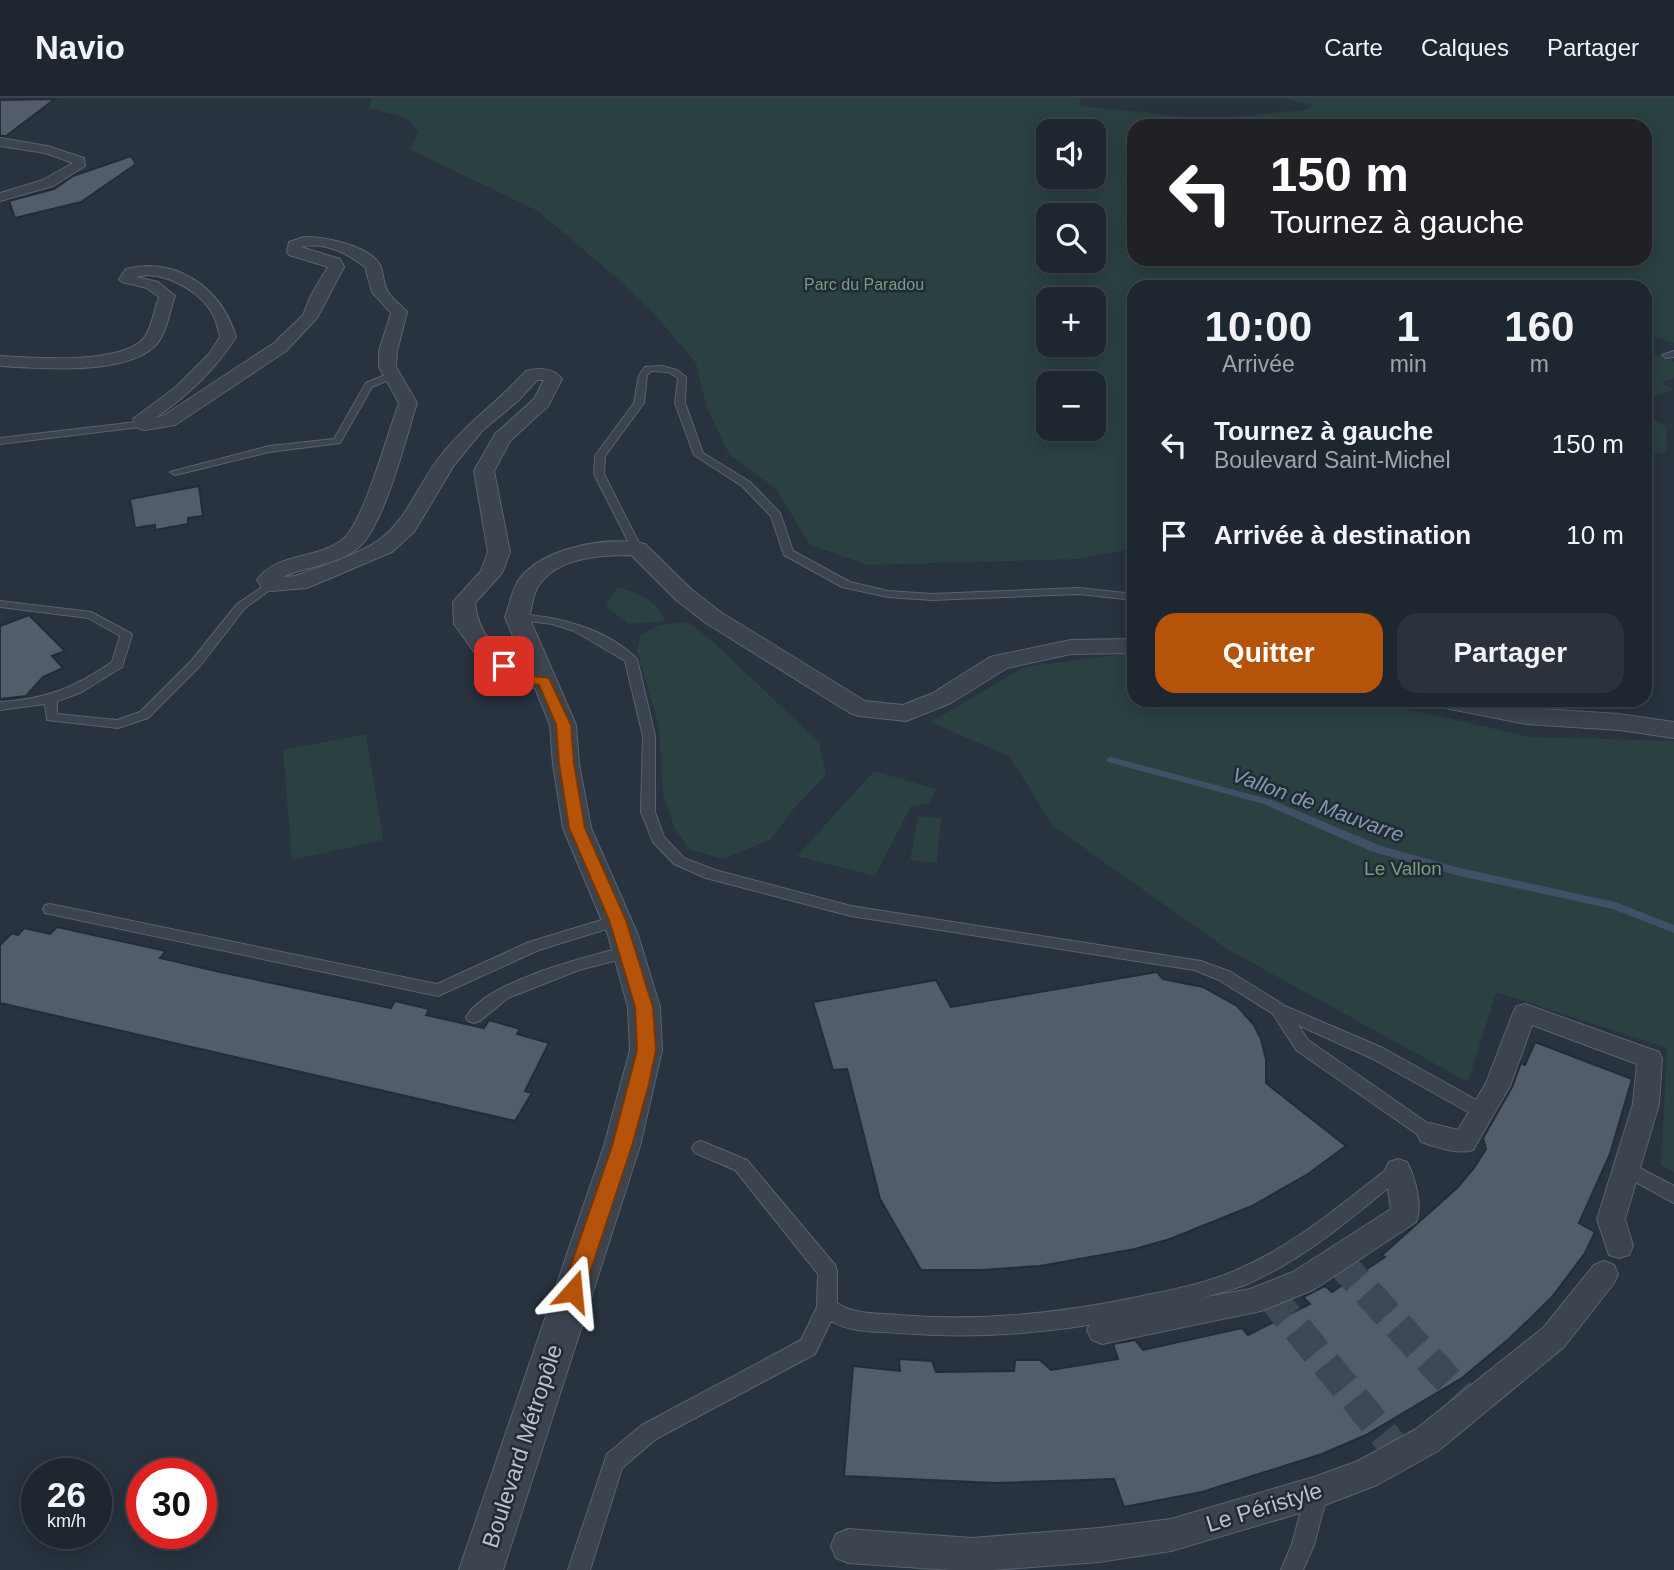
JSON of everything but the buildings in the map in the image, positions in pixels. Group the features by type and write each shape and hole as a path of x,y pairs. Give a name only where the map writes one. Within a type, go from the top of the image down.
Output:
{"street":[{"path":"0,142 47,150 79,161 79,166 48,183 0,197"},
{"path":"0,361 64,364 115,357 148,345 156,333 157,321 167,296 152,285 127,279 131,272 144,269 164,271 209,298 220,313 228,337 215,358 182,391 142,419 145,424 168,421 279,347 309,318 316,308 318,295 336,267 335,262 295,252 294,246 302,241 325,241 335,247 357,253 372,265 377,290 386,302 399,312 387,364 390,376 404,391 408,403 367,520 351,543 320,558 276,571 268,580 271,584 299,583 384,547 407,528 445,463 476,426 512,397 532,376 547,374 553,380 542,402 502,438 484,471 499,552 491,573 464,602 466,624 486,652 522,679 544,681"},
{"path":"517,617 527,583 549,564 594,549 637,549 684,595 796,672 859,708 906,712 942,698 999,662 1071,648 1127,646"},
{"name":"Boulevard Métropôle","path":"481,1570 622,1146 646,1050 644,1007 623,936 577,828 566,764 563,725 517,617"},
{"path":"1478,707 1526,716 1619,722 1674,730"},
{"path":"1430,1133 1464,1142 1497,1086 1525,1013 1650,1059 1646,1104 1611,1219 1619,1245"},
{"path":"1102,1330 1251,1302 1303,1280 1406,1214 1398,1170"},
{"name":"Le Péristyle","path":"848,1546 972,1555 1098,1545 1171,1535 1317,1492 1366,1474 1427,1440 1554,1337 1604,1274"}],"lane":[{"path":"637,549 599,474 600,456 639,403 643,375 652,364 676,370 682,377 680,403 699,455 746,484 776,515 789,553 846,585 888,594 932,597 1079,591 1127,596"},
{"path":"175,472 269,449 337,441 369,385 390,376"},
{"path":"0,441 145,424"},
{"path":"51,701 51,717 118,724 144,715 196,663 241,607 271,584"},
{"path":"0,706 51,701 88,685 118,664 126,635 91,615 2,606"},
{"path":"517,617 556,620 581,628 631,659 649,736 648,812 658,839 680,861 711,873 851,911 1196,965 1225,976 1279,1010 1377,1053 1474,1107"},
{"path":"50,909 438,990 534,946 623,936"},
{"path":"474,1017 502,995 576,965 623,936"},
{"path":"1279,1010 1302,1045 1430,1133"},
{"path":"579,1570 614,1461 649,1432 808,1347 827,1308 828,1271 741,1166 701,1148"},
{"path":"827,1308 847,1320 935,1327 1011,1325 1096,1315 1171,1299 1241,1277 1309,1241 1398,1170"},
{"path":"1636,1174 1674,1195"},
{"path":"1292,1570 1303,1545 1317,1492"}],"green space":[{"name":"Parc du Paradou","path":"372,98 1079,98 1081,106 1207,119 1306,110 1312,105 1284,98 1674,98 1674,343 1652,337 1652,280 1127,280 1127,550 1077,559 868,565 810,545 776,489 729,454 706,406 696,363 657,317 619,280 538,211 411,150 418,132 406,118 369,108"},
{"path":"1652,353 1674,362 1674,378 1662,382 1674,390 1652,397"},
{"path":"1652,419 1666,426 1667,453 1652,454"},
{"path":"617,587 646,598 657,607 665,621 628,624 606,606"},
{"path":"688,622 712,641 819,742 826,775 795,807 771,839 723,859 689,849 674,827 663,794 659,727 637,650 641,635 659,625"},
{"name":"Le Vallon","path":"1127,654 1127,707 1398,707 1530,737 1674,741 1674,1172 1661,1165 1667,1048 1496,992 1468,1082 1227,949 1053,826 1010,757 931,722 1024,667"},
{"path":"366,734 383,840 292,860 283,750"},
{"path":"874,771 936,789 930,803 911,806 875,876 797,856"},
{"path":"918,816 941,818 937,863 910,860"}],"waterway":[{"name":"Vallon de Mauvarre","path":"1111,760 1268,802 1377,849 1460,872 1615,906 1674,929"}],"tunnel":[{"path":"1337,1259 1470,1404"},
{"path":"1269,1294 1400,1454"}],"route":[{"path":"504,666 522,679 544,681 563,725 566,764 577,828 618,920 644,1007 646,1050 639,1084 622,1146 573,1291"}]}
